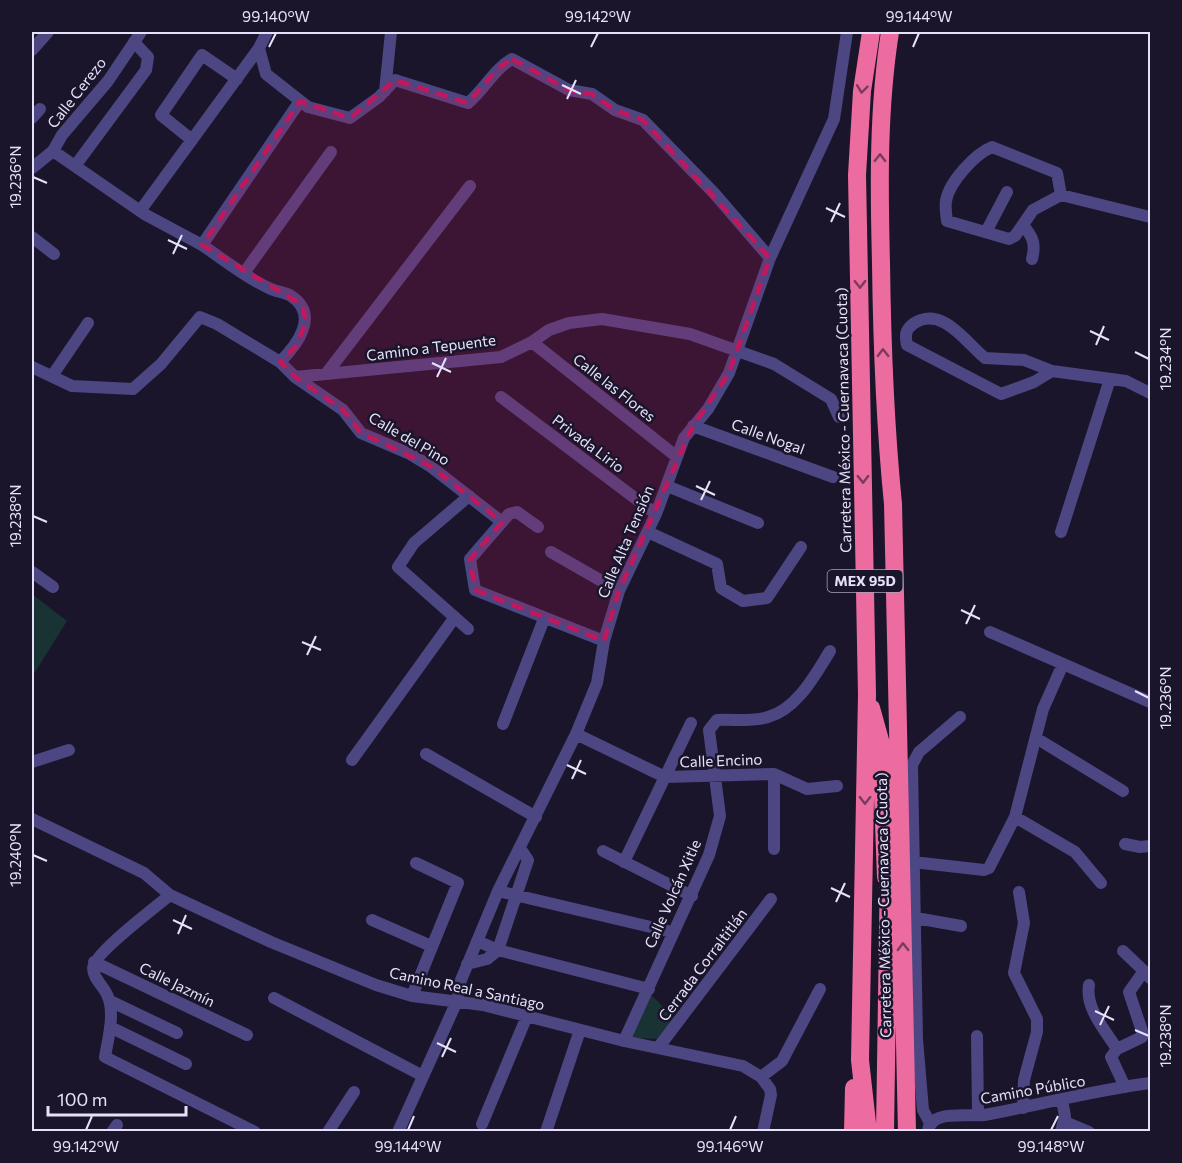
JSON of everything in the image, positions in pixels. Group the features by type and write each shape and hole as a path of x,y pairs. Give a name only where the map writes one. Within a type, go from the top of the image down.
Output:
{"highway":[{"name":"Carretera México - Cuernavaca (Cuota)","path":"868,1131 860,1060 867,695 857,176 861,102 871,32"},
{"name":"Carretera México - Cuernavaca (Cuota)","path":"891,32 883,82 879,183 884,411 893,504 908,1131"},
{"path":"884,411 880,509 889,844 885,1131"},
{"path":"867,695 877,722 882,759 886,850 881,1131"},
{"path":"860,993 884,970"},
{"path":"853,1131 854,1080 860,1060"}],"street":[{"path":"32,50 48,32"},
{"path":"140,211 260,48 267,32"},
{"path":"385,91 391,32"},
{"name":"Calle Alta Tensión","path":"398,1131 457,1001 467,964 498,891 576,734 597,683 604,641 619,591 656,514 684,438 718,393 738,352 770,258 834,119 847,32"},
{"path":"75,166 146,70 148,57 137,37"},
{"name":"Calle Cerezo","path":"32,168 53,151 62,135 108,81 137,37"},
{"path":"260,48 266,74 300,101 308,107 350,118 385,91 395,80 468,104 481,93 498,68 512,59 569,90 592,94 615,110 643,120 714,193 770,258"},
{"path":"192,140 161,116 202,55 237,79"},
{"path":"202,245 300,101"},
{"path":"1061,195 1057,173 992,147 984,150 951,187 946,201 947,220 949,223 987,230 1009,239 1015,236 1033,210 1061,195 1150,218"},
{"path":"53,151 140,211 202,245 269,288 290,295 302,305 306,321 296,346 280,362"},
{"path":"244,273 331,152"},
{"path":"326,374 470,186"},
{"path":"987,230 1007,192"},
{"path":"1023,225 1035,247 1032,259"},
{"path":"32,237 54,254"},
{"path":"32,367 72,386 133,389 161,364 200,317 217,324 280,362 295,377"},
{"name":"Camino a Tepuente","path":"295,377 501,357 532,342 549,330 569,323 602,319 690,334 774,364 831,399 839,417"},
{"path":"1052,371 1008,393 993,392 907,345 905,335 910,326 919,320 932,319 960,332 985,358 1024,360 1052,371 1081,373 1126,381 1150,393"},
{"path":"52,376 88,323"},
{"name":"Calle las Flores","path":"532,342 677,457"},
{"name":"Calle del Pino","path":"295,377 343,410 361,433 410,454 502,522"},
{"path":"1061,532 1110,379"},
{"name":"Privada Lirio","path":"501,397 656,514"},
{"name":"Calle Nogal","path":"693,426 832,477"},
{"path":"667,486 758,523"},
{"path":"468,629 398,567 414,543 469,496"},
{"path":"538,527 517,512 509,514 470,559 473,587 479,594 604,641"},
{"path":"648,532 717,564 721,588 743,601 766,598 801,547"},
{"path":"551,552 619,591"},
{"path":"32,572 53,587"},
{"path":"351,760 454,617"},
{"path":"503,724 544,619"},
{"path":"990,632 1150,702"},
{"name":"Calle Volcán Xitle","path":"624,1041 649,989 672,932 692,896 709,855 720,816 709,730 717,720 766,718 785,711 814,677 830,651"},
{"path":"914,862 984,870 988,868 1015,817 1043,709 1063,664"},
{"path":"930,1128 923,1110 917,1039 912,765 915,757 960,717"},
{"path":"624,862 691,723"},
{"name":"Calle Encino","path":"576,734 665,777 774,774 807,789 837,786"},
{"path":"1036,738 1123,791"},
{"path":"32,762 69,750"},
{"path":"426,754 536,817"},
{"path":"774,774 774,849"},
{"path":"1015,817 1080,856 1101,883"},
{"name":"Camino Real a Santiago","path":"32,819 144,873 170,895 270,942 376,985 412,996 457,1001 624,1041 743,1066 761,1077"},
{"path":"1125,844 1150,846"},
{"path":"467,964 487,959 498,950 518,896 528,860 520,848"},
{"path":"603,851 692,896"},
{"path":"412,996 458,882 416,863"},
{"path":"498,891 672,932"},
{"path":"1019,892 1024,922 1014,973 1037,1019 1024,1080 1023,1108"},
{"path":"170,895 123,932 94,962 93,969 110,1001 110,1027 105,1057 255,1131"},
{"name":"Cerrada Corraltitlán","path":"658,1048 771,898"},
{"path":"916,918 961,926"},
{"path":"372,920 431,946"},
{"path":"477,941 498,950 649,989"},
{"path":"1124,951 1147,974 1129,992 1143,1035 1117,1049 1111,1058 1125,1087"},
{"name":"Calle Jazmín","path":"94,962 247,1035"},
{"path":"1089,985 1088,999 1117,1049"},
{"path":"763,1131 771,1095 761,1077 782,1061 820,989"},
{"path":"274,998 423,1076"},
{"path":"110,1001 177,1033"},
{"path":"482,1124 527,1016"},
{"path":"110,1027 186,1064"},
{"path":"546,1131 580,1030"},
{"path":"977,1036 978,1116"},
{"name":"Camino Público","path":"930,1128 937,1118 978,1116 1150,1083"},
{"path":"328,1131 354,1092"},
{"path":"1062,1101 1063,1127 1089,1131"}],"highlighted area":[{"path":"512,59 569,90 592,94 615,110 643,120 770,258 729,373 693,426 619,591 604,641 475,590 470,559 502,522 430,466 361,433 343,410 295,377 280,362 296,346 306,322 302,305 202,245 300,101 350,118 395,80 468,103 498,68"}],"green space":[{"path":"32,594 67,621 32,677"},
{"path":"651,995 675,1018 661,1039 628,1038"}]}
